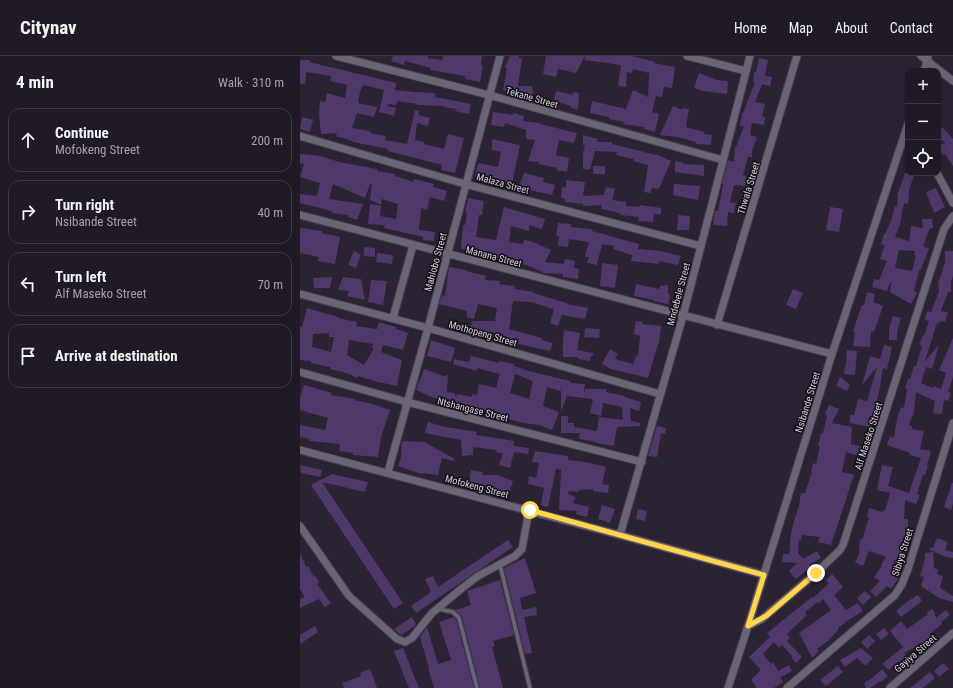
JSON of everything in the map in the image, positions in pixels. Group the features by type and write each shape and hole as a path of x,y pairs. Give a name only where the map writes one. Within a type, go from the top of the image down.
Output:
{"street":[{"name":"Tekane Street","path":"336,56 489,95 723,160"},
{"name":"Mahlobo Street","path":"388,472 500,56"},
{"path":"687,56 746,71"},
{"name":"Mndebele Street","path":"620,535 683,316 750,56"},
{"name":"Thwala Street","path":"717,325 797,56"},
{"path":"924,68 925,58"},
{"path":"925,58 953,81"},
{"name":"Nsibande Street","path":"728,688 832,354 905,133"},
{"name":"Malaza Street","path":"300,136 465,184 701,246"},
{"path":"939,176 953,203"},
{"name":"Manana Street","path":"300,215 832,354"},
{"name":"Alf Maseko Street","path":"748,626 762,618 776,607 828,562 843,545 944,229 953,216"},
{"path":"393,318 413,245"},
{"name":"Mothopeng Street","path":"300,294 393,318 660,394"},
{"name":"Ntshangase Street","path":"300,372 407,402 642,462"},
{"name":"Sibiya Street","path":"787,688 894,595 900,588 908,569 953,423"},
{"name":"Mofokeng Street","path":"300,450 530,510 764,575"},
{"path":"300,526 349,596 397,639 403,642 410,640 427,618 478,576 515,556 522,549 530,510"},
{"name":"Gayiya Street","path":"890,688 953,633"}],"lane":[{"path":"500,564 530,688"},
{"path":"438,608 453,612 459,618 477,688"}],"building":[{"path":"393,56 428,56 428,58 442,60 443,56 482,56 481,65 483,66 480,82 465,79 465,76 430,70 431,68 405,61 404,65 391,61"},
{"path":"510,56 519,56 519,58 522,58 518,86 532,86 533,95 523,96 523,92 503,90 507,68 505,67"},
{"path":"546,56 585,56 576,73 558,69 556,77 543,74"},
{"path":"585,56 632,56 655,62 654,63 675,67 672,88 664,87 662,97 656,96 652,112 659,114 655,132 644,129 644,127 623,124 624,122 590,113 592,101 626,109 633,90 648,97 649,73 633,69 632,73 627,72 626,87 618,86 621,65 585,60"},
{"path":"759,58 768,60 765,76 772,77 770,86 762,84 755,102 765,104 762,116 765,117 764,125 752,123 750,135 757,137 752,151 752,157 748,157 743,175 746,176 745,186 734,185 730,202 736,203 734,213 728,212 727,226 713,225 715,211 718,211 722,184 728,160 734,162 735,147 744,126 740,126 742,113 755,82 753,82 754,72 756,72"},
{"path":"300,60 310,60 309,62 396,83 395,90 435,93 435,97 471,104 469,114 455,111 456,109 444,106 417,105 397,101 397,105 388,104 387,106 396,108 394,116 379,112 384,90 363,85 360,92 358,103 377,107 374,117 357,113 352,128 370,131 370,133 386,136 385,140 407,144 415,110 419,111 418,115 430,118 428,126 417,123 415,140 444,149 448,134 464,138 455,173 441,170 442,165 388,151 388,149 353,142 336,136 337,133 321,134 319,114 320,101 325,102 327,93 345,98 347,85 330,81 331,76 306,72 305,84 300,84"},
{"path":"699,73 717,80 728,81 727,94 703,91 694,88"},
{"path":"556,91 573,95 573,92 579,93 578,109 571,108 571,106 554,101"},
{"path":"673,106 682,110 682,108 689,109 686,127 704,132 704,134 712,135 711,145 696,144 696,142 677,137 660,135"},
{"path":"493,112 513,115 513,113 524,116 523,121 540,123 577,133 574,143 559,140 556,155 569,158 567,172 539,164 539,162 528,161 535,140 526,139 526,130 505,123 504,127 491,125"},
{"path":"302,117 313,120 310,132 300,129"},
{"path":"941,126 953,139 953,166 945,154 943,155 941,151 941,145 945,143 941,139"},
{"path":"583,135 598,139 597,142 612,142 612,144 656,154 671,161 659,189 652,188 650,193 644,192 648,165 633,161 634,159 616,155 617,152 595,151 590,170 583,169 585,145 583,145"},
{"path":"492,139 520,145 512,184 489,177 488,179 475,176 478,163 498,167 501,152 492,150"},
{"path":"300,154 321,156 339,162 377,169 377,171 395,174 395,176 414,182 414,179 434,184 433,187 447,191 444,201 430,197 427,210 421,208 419,230 435,232 434,241 423,240 423,237 384,228 385,225 368,224 370,204 381,206 380,216 396,219 398,204 382,199 381,205 370,200 372,184 370,184 365,198 333,184 329,199 363,204 357,220 348,217 348,215 332,213 332,211 300,203 300,194 317,196 320,183 300,177 304,164 300,163"},
{"path":"675,161 684,163 683,164 704,165 704,176 675,172"},
{"path":"593,166 605,166 605,174 593,174"},
{"path":"524,173 544,178 543,182 555,185 552,195 519,186"},
{"path":"905,173 905,176 914,176 909,189 908,204 904,203 900,224 895,237 909,241 911,226 923,228 922,219 932,219 933,228 930,228 923,246 929,249 920,271 919,270 914,291 917,293 911,304 890,292 891,283 887,291 872,287 874,279 879,280 887,261 880,259 885,245 881,244 884,234 891,221 895,206 897,207 898,193","holes":["899,250 915,251 914,255 916,256 912,271 895,268"]},
{"path":"566,180 585,182 583,196 604,195 606,187 615,189 612,200 626,202 626,206 640,207 640,205 661,208 661,214 654,214 653,222 638,221 639,217 620,215 620,213 601,209 602,205 583,206 583,204 565,202 565,199 561,198 562,187 566,188"},
{"path":"674,184 700,186 698,200 673,195"},
{"path":"936,188 945,207 934,213 926,192"},
{"path":"468,198 484,201 482,215 479,215 476,237 496,240 504,207 545,219 542,229 529,225 529,231 511,226 509,242 523,244 524,240 531,241 551,250 545,262 564,264 565,259 575,261 574,268 579,269 578,279 563,277 563,274 544,273 527,265 476,254 476,250 461,249 463,225 465,225 467,213 465,212"},
{"path":"830,207 843,209 839,232 826,230"},
{"path":"678,215 690,216 689,230 677,230"},
{"path":"558,223 571,224 571,227 592,229 592,231 639,244 638,249 660,251 681,256 678,265 659,261 659,264 631,261 632,255 613,249 614,246 602,244 597,265 587,263 589,257 585,257 589,242 569,239 568,247 558,246 559,236 556,236"},
{"path":"300,228 322,231 322,233 340,237 335,264 318,261 319,257 300,253"},
{"path":"364,247 375,248 375,257 364,256"},
{"path":"354,251 361,255 356,268 348,265"},
{"path":"945,251 953,251 953,276 951,282 951,292 948,292 941,311 948,312 945,322 940,321 939,324 937,323 925,361 939,345 932,369 926,367 921,383 933,388 934,386 941,389 946,373 939,370 953,338 953,377 948,392 951,393 948,401 944,400 942,414 933,413 935,401 916,392 914,412 909,425 912,426 912,429 924,431 920,449 931,451 928,466 925,475 923,475 917,494 920,495 916,504 905,500 904,519 908,519 908,536 902,550 906,550 902,564 894,576 898,579 891,589 887,586 876,597 870,591 880,581 874,577 882,566 881,565 886,557 869,551 863,566 855,562 859,554 860,539 862,540 869,518 867,517 869,508 882,512 883,510 885,511 890,493 877,490 882,465 893,467 888,486 909,493 921,458 887,445 890,436 894,438 897,418 901,407 904,408 907,389 905,388 908,379 910,379 914,366 916,366 922,346 919,345 929,321 925,320 927,311 931,312 939,292 938,284 945,262"},
{"path":"377,253 393,255 392,264 376,262"},
{"path":"602,263 618,265 615,288 600,286"},
{"path":"449,267 486,276 485,280 500,281 499,284 515,286 515,289 533,292 567,304 588,308 585,319 562,314 558,326 550,323 554,309 531,302 513,301 509,329 542,338 542,340 553,343 550,351 492,338 494,333 470,332 472,321 495,321 497,308 478,304 474,319 467,317 467,311 439,304 442,295 445,296"},
{"path":"332,277 330,288 314,288 313,278"},
{"path":"343,277 361,279 365,300 347,296 349,291 338,290"},
{"path":"371,280 387,281 383,305 368,302"},
{"path":"636,284 660,289 660,286 668,285 668,294 670,295 668,304 634,296"},
{"path":"793,289 803,293 796,309 786,305"},
{"path":"867,292 875,294 873,302 883,306 874,332 871,331 870,347 853,346 855,332 853,331 862,305 864,305"},
{"path":"307,308 338,318 357,322 356,326 377,329 379,322 396,327 396,329 408,333 403,350 383,345 381,352 402,360 397,386 358,376 357,378 350,374 330,369 330,367 311,363 311,361 300,360 300,327 302,327","holes":["329,333 329,337 334,337 331,352 312,347 313,334","349,340 373,344 372,348 374,348 364,365 347,355"]},
{"path":"893,316 901,318 897,332 897,340 889,340 889,329"},
{"path":"636,321 643,322 642,324 661,326 659,344 648,378 611,369 602,364 610,349 618,354 615,359 633,364 636,356 638,356 640,336 634,334"},
{"path":"585,328 600,329 599,338 584,337"},
{"path":"564,330 580,333 577,350 593,353 590,361 578,359 578,357 563,357"},
{"path":"431,340 455,348 451,362 427,356"},
{"path":"884,345 892,347 887,369 883,368 879,392 870,427 850,423 850,415 854,415 858,399 867,401 877,367 862,385 870,356 880,359"},
{"path":"847,350 857,351 855,375 844,374"},
{"path":"471,356 499,363 499,361 514,364 514,366 529,371 570,381 570,383 585,384 584,393 586,389 606,389 606,392 625,396 641,402 639,411 630,408 631,421 640,423 640,426 617,427 614,446 579,439 580,433 561,433 561,416 568,416 568,423 574,423 574,427 597,431 599,417 623,420 622,407 603,403 601,416 590,413 593,399 567,396 561,411 561,391 547,387 543,406 559,412 552,430 539,425 523,423 505,418 506,414 489,415 488,411 471,409 471,407 455,404 456,400 434,398 416,390 424,369 443,376 448,375 447,392 455,393 456,398 457,394 472,397 472,394 477,395 479,384 496,388 500,374 477,368 477,371 453,364 454,359 469,362","holes":["515,374 533,381 529,399 510,393"]},
{"path":"840,377 850,385 847,391 836,386"},
{"path":"304,385 332,393 331,395 355,399 354,400 390,410 381,437 378,457 353,455 353,453 339,451 340,444 309,441 310,439 300,437 300,425 325,430 328,418 300,410 300,398"},
{"path":"829,405 839,409 832,423 852,427 851,444 862,447 859,456 846,452 842,472 854,475 831,545 818,542 820,537 802,535 801,540 799,540 798,553 803,559 817,551 821,558 809,565 811,567 796,579 789,571 797,563 782,562 783,554 789,554 791,533 799,506 801,493 805,493 812,472 813,463 816,464 820,446 818,446 827,415 825,414"},
{"path":"428,422 445,427 477,432 476,435 514,441 513,446 529,448 528,454 514,452 510,468 499,465 503,453 496,452 497,450 473,447 473,455 462,456 461,440 425,433"},
{"path":"657,426 666,428 665,434 661,433 657,457 648,456"},
{"path":"402,441 424,442 455,459 454,461 442,458 438,475 422,474 412,471 398,466 401,457"},
{"path":"535,451 568,456 568,460 606,467 602,484 609,485 608,493 593,491 593,489 579,490 578,492 569,491 568,494 576,497 573,503 589,507 587,517 576,514 577,511 559,510 561,470 556,469 548,507 541,505 544,488 528,484 529,476 536,478 539,463 532,462"},
{"path":"300,465 322,470 320,477 301,473"},
{"path":"471,470 483,472 482,475 497,475 513,481 508,496 494,491 483,491 483,488 469,486"},
{"path":"332,474 368,482 365,492 322,482 403,603 394,609 311,485"},
{"path":"952,483 953,503 951,510 944,507"},
{"path":"602,505 615,509 610,523 598,519"},
{"path":"638,509 647,511 645,521 636,519"},
{"path":"937,538 948,542 945,550 953,552 953,558 946,557 930,550 930,548 933,548"},
{"path":"508,540 513,547 416,613 411,606 431,592 425,579 433,576 438,587"},
{"path":"933,552 934,568 938,570 937,574 943,576 940,588 953,596 953,602 939,598 921,586 924,577 920,576 925,559 925,553"},
{"path":"300,553 306,567 308,566 314,577 315,576 319,582 317,584 331,603 325,607 319,599 300,608 300,599 305,597 300,589"},
{"path":"525,558 536,593 520,598 522,610 536,607 537,615 524,617 532,653 525,654 504,568"},
{"path":"832,574 843,587 834,595 846,610 858,603 863,611 838,628 839,629 828,641 817,649 819,651 812,658 799,633 831,610 823,599 819,604 818,602 805,612 807,615 787,634 790,638 787,641 802,657 796,663 782,645 779,648 774,642 763,654 771,664 773,662 778,671 789,665 792,671 780,678 783,682 774,688 757,688 751,680 761,670 749,657 770,637 767,633 812,597 813,598 829,583 826,580"},
{"path":"500,580 514,635 493,641 495,646 492,647 503,688 480,688 462,617 455,610 471,605 467,591"},
{"path":"865,591 871,597 863,605 857,598"},
{"path":"918,595 922,601 901,617 896,611"},
{"path":"933,609 936,618 946,610 950,615 931,633 933,636 922,645 921,644 904,653 906,656 899,662 898,661 889,670 882,664 903,647 890,631 901,621 907,629 928,614 927,612"},
{"path":"412,617 416,624 415,626 401,635 394,629"},
{"path":"454,617 474,688 434,688 420,637 427,627 438,664 451,660 439,622"},
{"path":"315,626 318,632 300,644 300,635"},
{"path":"884,628 889,634 881,640 876,634"},
{"path":"869,635 875,641 867,649 861,642"},
{"path":"403,648 419,688 409,688 394,651"},
{"path":"861,648 873,658 866,666 857,658 845,667 840,660"},
{"path":"943,663 949,669 939,677 934,671"},
{"path":"838,666 843,672 826,686 820,680"},
{"path":"370,669 377,688 344,688 342,683 361,676 360,673"},
{"path":"882,669 888,676 870,688 866,688 864,683"},
{"path":"930,672 935,678 923,688 910,688"}],"route":[{"path":"530,510 764,575 748,626 766,616 816,573"}]}
